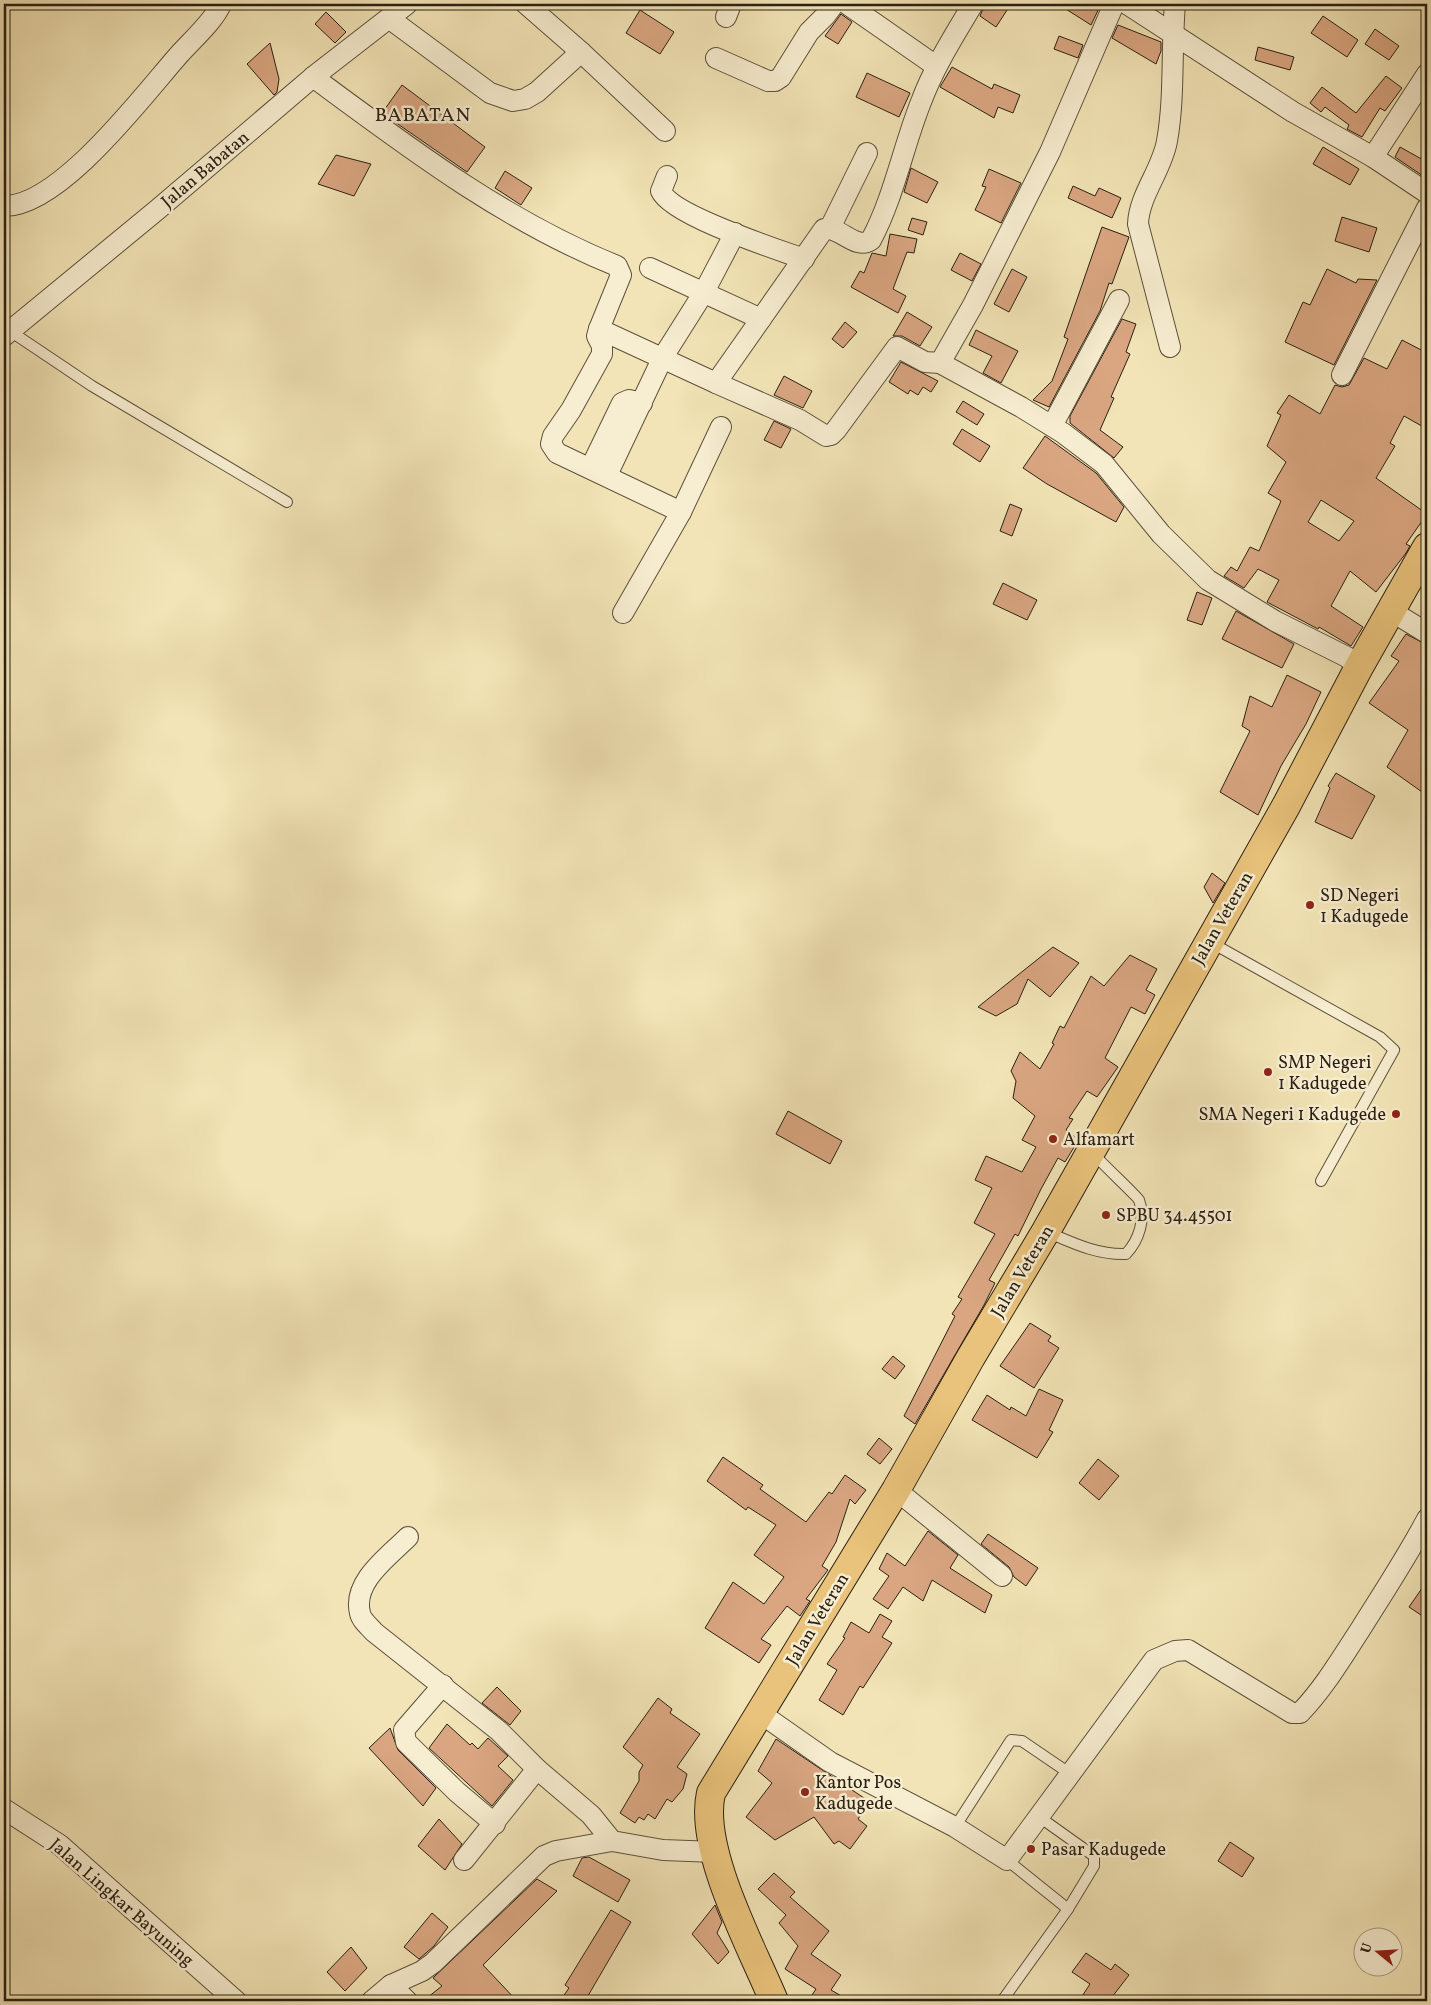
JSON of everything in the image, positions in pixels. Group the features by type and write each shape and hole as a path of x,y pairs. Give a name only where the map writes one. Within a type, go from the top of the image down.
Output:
{"highway":[{"name":"Jalan Veteran","path":"774,2001 720,1869 708,1820 711,1793 896,1490 971,1357 1046,1231 1286,806 1359,667 1427,547"}],"street":[{"path":"4,206 17,206 29,201 76,168 103,141 221,4"},
{"name":"Jalan Babatan","path":"7,333 157,210 313,77 407,4"},
{"path":"526,4 665,130"},
{"path":"716,58 768,81 775,81 781,77 809,32 826,16 834,4"},
{"path":"847,4 936,66"},
{"path":"716,383 824,229 830,228 857,242 866,243 871,240 892,190 920,103 936,66 973,4"},
{"path":"940,363 973,305 1050,152 1114,4"},
{"path":"1127,4 1294,112 1373,157 1427,193"},
{"path":"1170,347 1138,224 1141,207 1167,142 1173,72 1175,4"},
{"path":"390,19 490,93 512,102 525,99 537,92 580,52"},
{"path":"1373,157 1427,74"},
{"path":"313,77 440,170 551,236 617,266 621,275 597,336 602,354 571,410 553,436 551,444 557,453 599,471 681,512"},
{"path":"830,228 867,154"},
{"path":"667,176 661,191 664,198 684,211 804,259"},
{"path":"1342,375 1427,208"},
{"path":"599,471 642,403 663,357 704,292 736,233"},
{"path":"650,268 761,319"},
{"path":"1052,426 1119,300"},
{"path":"599,329 800,420 826,436 831,435 891,344 925,362 940,363 1052,426 1104,464 1161,534 1208,580 1275,621 1347,657 1359,667"},
{"path":"623,613 681,512 720,427"},
{"path":"1390,611 1427,633"},
{"path":"896,1490 1002,1576"},
{"path":"760,1713 830,1762 955,1827 1007,1860 1069,1773 1154,1660 1175,1651 1188,1650 1292,1713 1300,1713 1313,1700 1332,1674 1413,1546 1427,1519"},
{"path":"408,1537 369,1576 359,1600 360,1615 374,1632 499,1731 537,1768 591,1815 612,1841"},
{"path":"443,1685 404,1730 406,1742 457,1792 494,1824"},
{"path":"464,1860 537,1768"},
{"name":"Jalan Lingkar Bayuning","path":"4,1809 60,1845 236,2001"},
{"path":"372,2001 391,1985 422,1971 433,1963 544,1856 556,1851 612,1841 663,1850 720,1869"},
{"path":"391,1985 408,2001"}],"lane":[{"path":"7,333 287,502"},
{"path":"1209,941 1380,1037 1394,1050 1321,1181"},
{"path":"1046,1231 1082,1247 1110,1255 1126,1254 1135,1244 1143,1218 1139,1198 1113,1176 1091,1152"},
{"path":"955,1827 1011,1740 1022,1742 1069,1773"},
{"path":"1002,2001 1068,1909 1094,1866 1094,1856 1038,1816"},
{"path":"1007,1860 1068,1909"}],"building":[{"path":"985,4 1011,4 996,27 980,16"},
{"path":"1058,4 1101,4 1091,25"},
{"path":"640,10 674,32 660,54 626,33"},
{"path":"326,12 346,32 335,43 315,24"},
{"path":"841,14 852,22 838,44 825,36"},
{"path":"1323,16 1358,40 1347,57 1311,33"},
{"path":"1118,25 1161,42 1161,51 1156,64 1112,38"},
{"path":"1375,29 1399,46 1389,60 1365,44"},
{"path":"1059,36 1083,45 1078,58 1054,49"},
{"path":"270,43 279,79 277,92 274,95 247,64"},
{"path":"1258,47 1294,57 1290,70 1255,60"},
{"path":"952,67 992,89 994,84 1020,95 1013,113 998,107 994,118 940,87"},
{"path":"867,73 910,93 899,117 856,97"},
{"path":"1386,76 1402,88 1385,111 1380,108 1362,137 1347,129 1349,125 1325,107 1321,112 1310,103 1322,87 1356,113"},
{"path":"402,85 485,147 467,172 382,113"},
{"path":"1323,147 1359,169 1350,185 1313,164"},
{"path":"1400,147 1427,162 1427,169 1423,176 1395,157"},
{"path":"336,155 371,164 354,196 318,184"},
{"path":"911,168 938,182 927,203 904,192"},
{"path":"989,169 1021,183 1001,223 975,210 986,187 982,186"},
{"path":"505,171 532,188 521,205 495,188"},
{"path":"1073,186 1095,196 1099,188 1121,198 1112,218 1068,198"},
{"path":"1342,217 1377,228 1369,252 1335,241"},
{"path":"912,218 927,222 923,235 908,230"},
{"path":"1102,227 1129,237 1112,284 1109,283 1100,311 1049,407 1033,400 1052,381 1068,339 1064,337"},
{"path":"890,234 917,239 914,253 907,252 893,289 906,296 898,313 851,287 860,271 864,273 872,253 886,256"},
{"path":"960,253 981,264 972,281 951,270"},
{"path":"1012,269 1027,277 1009,312 994,304"},
{"path":"1327,269 1356,283 1358,279 1377,280 1334,365 1285,342 1303,302 1310,305"},
{"path":"907,312 932,327 920,346 902,336 893,336"},
{"path":"1122,319 1136,324 1126,352 1130,354 1111,397 1114,398 1100,430 1123,447 1114,458 1070,423 1070,416"},
{"path":"845,322 857,332 843,348 832,339"},
{"path":"976,330 1018,351 1001,383 983,373 992,356 969,345"},
{"path":"1402,340 1427,353 1427,429 1404,416 1390,443 1395,446 1376,478 1427,514 1406,544 1410,546 1406,553 1376,592 1350,571 1331,606 1363,627 1351,646 1319,627 1318,629 1267,602 1279,580 1258,569 1244,588 1224,576 1231,567 1237,571 1250,547 1259,551 1281,501 1268,493 1286,462 1267,446 1281,415 1277,413 1289,395 1320,414 1335,385 1342,387 1349,385 1364,358 1387,369","holes":["1321,500 1354,521 1339,541 1308,522"]},
{"path":"901,362 938,381 931,392 923,387 918,395 910,390 908,394 889,382"},
{"path":"784,376 812,391 803,408 774,395"},
{"path":"963,401 984,414 977,425 956,412"},
{"path":"774,421 791,429 781,448 764,440"},
{"path":"962,429 990,446 980,462 953,444"},
{"path":"1045,436 1096,473 1124,507 1116,522 1047,484 1023,468"},
{"path":"1010,504 1022,509 1012,536 1000,531"},
{"path":"1003,583 1037,600 1027,620 993,604"},
{"path":"1197,592 1212,598 1202,625 1187,620"},
{"path":"1236,611 1294,644 1282,668 1222,639"},
{"path":"1406,634 1427,645 1427,782 1422,792 1387,767 1408,730 1369,703 1399,661 1391,656"},
{"path":"1287,675 1321,692 1306,724 1281,766 1258,815 1220,792 1250,731 1242,726 1250,696 1272,707"},
{"path":"1336,773 1375,796 1352,839 1315,822 1330,788 1328,786"},
{"path":"1212,873 1225,883 1213,903 1204,887"},
{"path":"1053,947 1079,963 1050,997 1028,979 1017,1004 996,1016 978,1007"},
{"path":"1130,955 1157,969 1146,990 1155,995 1145,1014 1131,1007 1105,1058 1118,1067 1097,1097 1087,1091 1069,1118 1073,1119 1066,1130 1074,1136 1073,1142 1076,1144 1065,1162 1058,1158 1018,1236 1015,1234 989,1280 995,1283 984,1305 915,1424 904,1416 955,1316 952,1314 962,1299 958,1297 995,1234 974,1223 992,1188 975,1180 986,1156 1022,1172 1036,1147 1022,1140 1035,1116 1013,1098 1016,1081 1011,1071 1020,1052 1040,1069 1054,1044 1052,1043 1060,1026 1064,1028 1091,976 1104,986"},
{"path":"788,1111 842,1141 830,1164 776,1134"},
{"path":"1030,1323 1051,1336 1048,1341 1059,1348 1034,1388 1000,1366"},
{"path":"893,1356 905,1366 895,1379 882,1369"},
{"path":"1039,1389 1063,1400 1049,1430 1053,1432 1037,1458 972,1420 987,1395 1010,1410 1011,1407 1026,1416"},
{"path":"879,1438 892,1449 880,1464 867,1454"},
{"path":"723,1457 763,1485 760,1489 806,1522 829,1492 832,1494 845,1475 866,1490 855,1504 850,1499 836,1542 822,1566 828,1570 806,1599 810,1601 800,1616 787,1606 761,1639 771,1645 759,1663 705,1628 733,1582 764,1604 784,1577 754,1555 776,1525 748,1507 746,1510 707,1481"},
{"path":"1098,1459 1119,1476 1099,1500 1079,1483"},
{"path":"928,1531 958,1555 950,1568 992,1595 985,1613 932,1580 923,1601 903,1587 888,1609 873,1599 889,1576 879,1569 887,1553 905,1566"},
{"path":"988,1534 1038,1568 1026,1586 1014,1577 1009,1567 981,1544"},
{"path":"1427,1581 1427,1619 1409,1607"},
{"path":"880,1614 892,1621 882,1637 892,1643 863,1688 860,1686 843,1715 819,1700 837,1670 827,1664 845,1638 843,1637 851,1622 869,1633"},
{"path":"497,1687 521,1711 510,1725 482,1703"},
{"path":"658,1698 672,1709 670,1713 700,1734 677,1767 687,1774 683,1789 672,1802 667,1799 655,1819 648,1814 644,1820 639,1817 635,1823 620,1813 639,1781 639,1772 643,1765 623,1747"},
{"path":"447,1724 470,1745 472,1743 478,1749 488,1738 508,1756 498,1766 513,1780 492,1806 429,1748"},
{"path":"390,1728 398,1750 436,1788 423,1806 369,1748"},
{"path":"776,1739 870,1802 858,1819 867,1826 850,1849 839,1841 834,1844 814,1817 775,1840 746,1817 772,1783 758,1771"},
{"path":"439,1819 462,1844 445,1870 418,1846"},
{"path":"1230,1842 1254,1858 1242,1877 1218,1861"},
{"path":"589,1857 630,1880 618,1902 573,1876 582,1858"},
{"path":"774,1873 795,1892 790,1897 829,1931 811,1954 841,1975 831,1990 850,2001 808,2001 816,1989 785,1969 798,1946 779,1923 786,1915 758,1889"},
{"path":"537,1879 557,1891 483,1965 517,2001 423,2001 442,1986 433,1978"},
{"path":"715,1905 722,1922 717,1933 729,1952 718,1964 692,1934"},
{"path":"611,1910 631,1922 585,2001 560,2001 569,1988 565,1985"},
{"path":"432,1913 448,1927 434,1946 419,1959 404,1947"},
{"path":"351,1947 367,1968 345,1991 327,1972"},
{"path":"1086,1953 1111,1970 1115,1964 1129,1975 1109,2001 1079,2001 1090,1984 1072,1972"}],"place":[{"name":"SD Negeri 1 Kadugede","path":"1310,905"},
{"name":"SMP Negeri 1 Kadugede","path":"1268,1072"},
{"name":"SMA Negeri 1 Kadugede","path":"1396,1114"},
{"name":"Alfamart","path":"1053,1139"},
{"name":"SPBU 34.45501","path":"1106,1215"},
{"name":"Kantor Pos Kadugede","path":"805,1792"},
{"name":"Pasar Kadugede","path":"1031,1849"}],"district":[{"name":"BABATAN","path":"423,114"}]}
